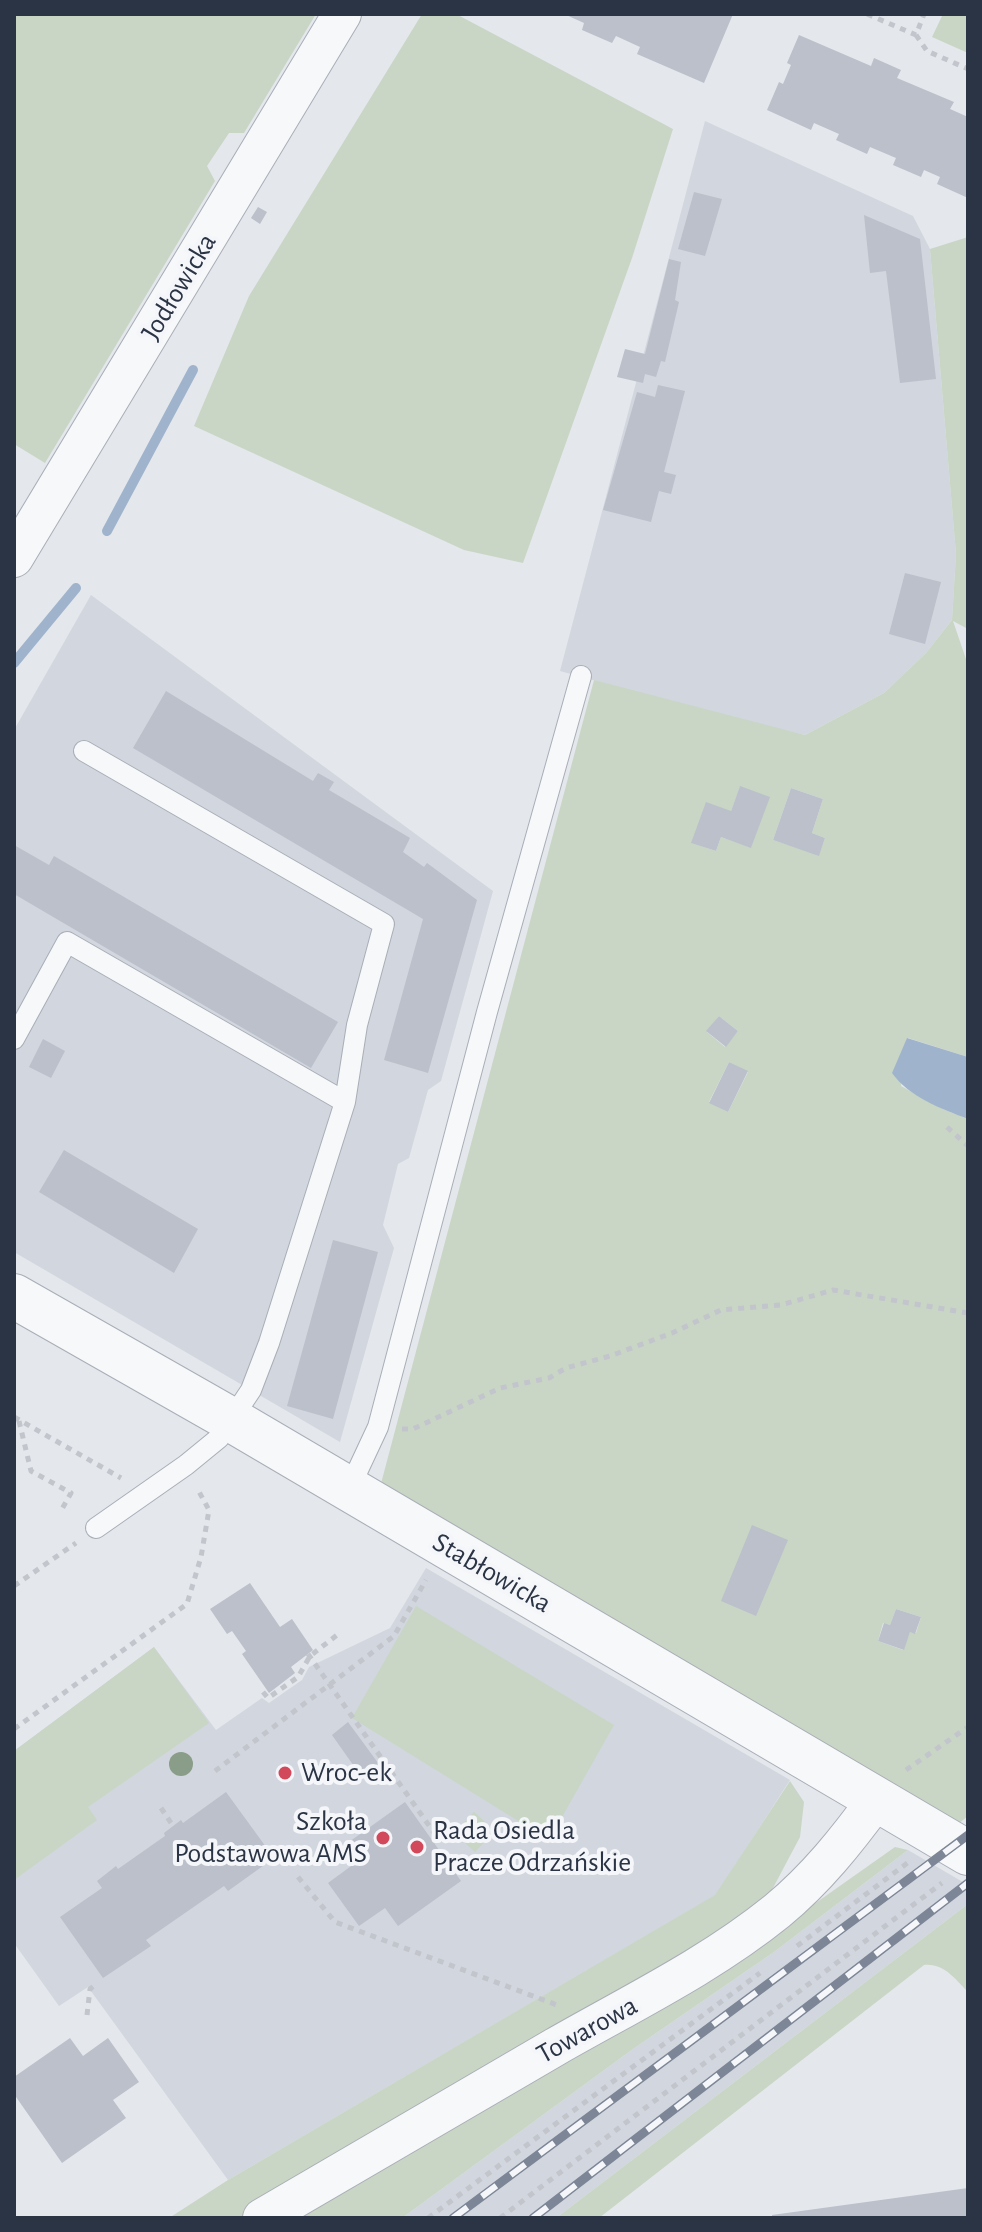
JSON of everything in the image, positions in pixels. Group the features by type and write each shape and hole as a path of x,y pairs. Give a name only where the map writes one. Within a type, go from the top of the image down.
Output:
{"street":[{"name":"Jodłowicka","path":"17,546 342,14"},
{"name":"Stabłowicka","path":"14,1296 230,1419 877,1799 959,1866"},
{"name":"Towarowa","path":"262,2218 599,2022 660,1990 739,1940 779,1910 839,1850 877,1799"}],"lane":[{"path":"349,1489 378,1427 487,1012 581,676"},
{"path":"84,751 384,924 357,1025 345,1102 269,1343 251,1390 219,1438 96,1528"},
{"path":"14,1039 67,942 345,1102"}],"path":[{"path":"867,14 916,35 927,51 968,69"},
{"path":"916,35 924,14"},
{"path":"947,1127 968,1146"},
{"path":"378,1427 413,1429 500,1388 549,1378 566,1368 610,1356 672,1333 721,1310 781,1305 833,1290 968,1313"},
{"path":"16,1418 122,1478 149,1480 155,1487"},
{"path":"16,1418 31,1471 71,1493 62,1509"},
{"path":"14,1729 187,1604 201,1557 209,1510 186,1465"},
{"path":"14,1586 96,1528"},
{"path":"215,1771 394,1636 431,1571"},
{"path":"263,1692 268,1698 298,1677 309,1655 341,1632"},
{"path":"309,1655 435,1834 431,1837"},
{"path":"877,1799 894,1780 968,1727"},
{"path":"161,1808 173,1826"},
{"path":"786,1954 912,1859"},
{"path":"500,2218 875,1936 959,1866"},
{"path":"298,1877 335,1922 599,2022"},
{"path":"428,2218 773,1963"},
{"path":"87,2015 90,1989 95,1985"}],"shaded area":[{"path":"705,121 913,216 930,249 956,554 952,620 926,653 884,693 805,735 560,671"},
{"path":"91,595 493,891 441,1081 428,1090 409,1158 398,1164 383,1225 394,1248 340,1442 14,1252 14,730"},
{"name":"Szkoła Podstawowa AMS","path":"426,1568 790,1780 716,1895 228,2180 88,1987 59,2006 14,1943 14,1751 154,1647 216,1730 262,1698 269,1703 302,1680 309,1667 390,1628"},
{"path":"908,1850 968,1885 968,1904 556,2218 402,2218 633,2049 774,1952"}],"green space":[{"path":"14,14 316,14 244,133 229,133 207,166 215,181 45,463 14,444"},
{"path":"422,14 456,14 673,129 632,258 523,563 464,550 194,426 249,296"},
{"path":"943,14 968,14 968,53 932,37"},
{"path":"968,237 968,629 953,621 968,665 968,1057 908,1038 901,1086 968,1119 968,1816 958,1824 379,1491 594,680 805,735 884,693 926,653 952,620 956,554 930,249","holes":["740,787 769,797 751,847 721,837 716,851 692,843 731,811","791,788 823,799 812,833 825,838 819,855 773,840","719,1016 738,1031 725,1047 707,1032","729,1062 748,1072 728,1112 709,1102","896,1609 921,1617 916,1633 910,1632 903,1650 878,1641 883,1623 890,1625"]},
{"path":"416,1606 614,1725 549,1840 352,1718"},
{"path":"154,1647 209,1723 88,1807 97,1820 14,1880 14,1751"},
{"path":"790,1781 804,1802 800,1837 765,1903 732,1931 239,2218 169,2218 228,2180 715,1895"},
{"path":"474,1812 495,1831 475,1852 454,1833"},
{"path":"895,1847 908,1850 774,1952 633,2049 402,2218 298,2218 776,1931"},
{"path":"968,1904 968,1992 943,1969 924,1965 599,2218 556,2218"}],"water":[{"path":"907,1038 968,1057 968,1119 907,1089 892,1073"}],"building":[{"path":"564,14 733,14 704,83 637,54 640,47 616,36 612,43 582,30 584,23"},
{"path":"799,35 871,66 874,58 901,70 897,78 954,102 950,109 968,117 968,198 937,184 940,177 924,170 921,177 893,165 896,158 870,147 867,154 836,140 839,134 814,123 811,130 767,110 779,82 783,84 791,65 787,63"},
{"path":"694,192 722,199 705,256 678,249"},
{"path":"258,207 267,212 260,224 251,218"},
{"path":"864,215 920,239 936,379 900,383 886,271 870,273"},
{"path":"669,259 681,262 675,300 679,302 665,362 661,361 656,377 645,374 643,383 617,377 625,349 645,354"},
{"path":"658,385 685,391 664,472 676,475 671,494 659,491 651,522 603,510 637,392 655,397"},
{"path":"905,573 941,582 925,644 889,634"},
{"path":"166,691 313,781 318,773 334,782 329,790 410,838 403,852 424,867 427,863 477,900 428,1073 384,1060 423,919 133,748"},
{"path":"740,786 770,797 751,848 721,837 716,851 691,843 706,802 731,811"},
{"path":"791,788 823,799 812,833 825,838 819,856 773,840"},
{"path":"14,845 49,865 54,856 338,1022 311,1068 14,894"},
{"path":"719,1016 738,1031 726,1047 706,1031"},
{"path":"43,1039 65,1051 51,1078 29,1067"},
{"path":"729,1062 748,1071 728,1112 709,1103"},
{"path":"64,1150 198,1229 174,1273 39,1192"},
{"path":"333,1240 378,1252 333,1419 287,1406"},
{"path":"752,1525 788,1540 756,1616 721,1601"},
{"path":"250,1583 280,1627 292,1619 313,1650 291,1667 295,1673 269,1693 242,1654 246,1651 232,1631 227,1634 210,1609"},
{"path":"896,1609 921,1617 915,1634 910,1632 904,1650 878,1641 884,1623 890,1625"},
{"path":"348,1722 381,1767 363,1779 332,1735"},
{"path":"226,1792 274,1858 228,1891 224,1886 146,1940 151,1946 103,1978 60,1917 102,1888 97,1881 116,1866 118,1869 165,1836 164,1833 181,1820 183,1823"},
{"path":"405,1802 461,1881 398,1926 385,1908 359,1926 328,1883 354,1864 342,1847"},
{"path":"70,2038 83,2056 108,2038 139,2082 113,2100 126,2118 62,2163 14,2094 14,2077"},
{"path":"968,2188 968,2218 772,2218 772,2215"}],"waterway":[{"path":"107,531 193,370"},
{"path":"14,663 76,588"}],"railway":[{"path":"453,2218 968,1835"},
{"path":"533,2218 968,1883"}],"place":[{"name":"Wroc-ek","path":"285,1773"},
{"name":"Szkoła Podstawowa AMS","path":"383,1838"},
{"name":"Rada Osiedla Pracze Odrzańskie","path":"417,1847"}]}
